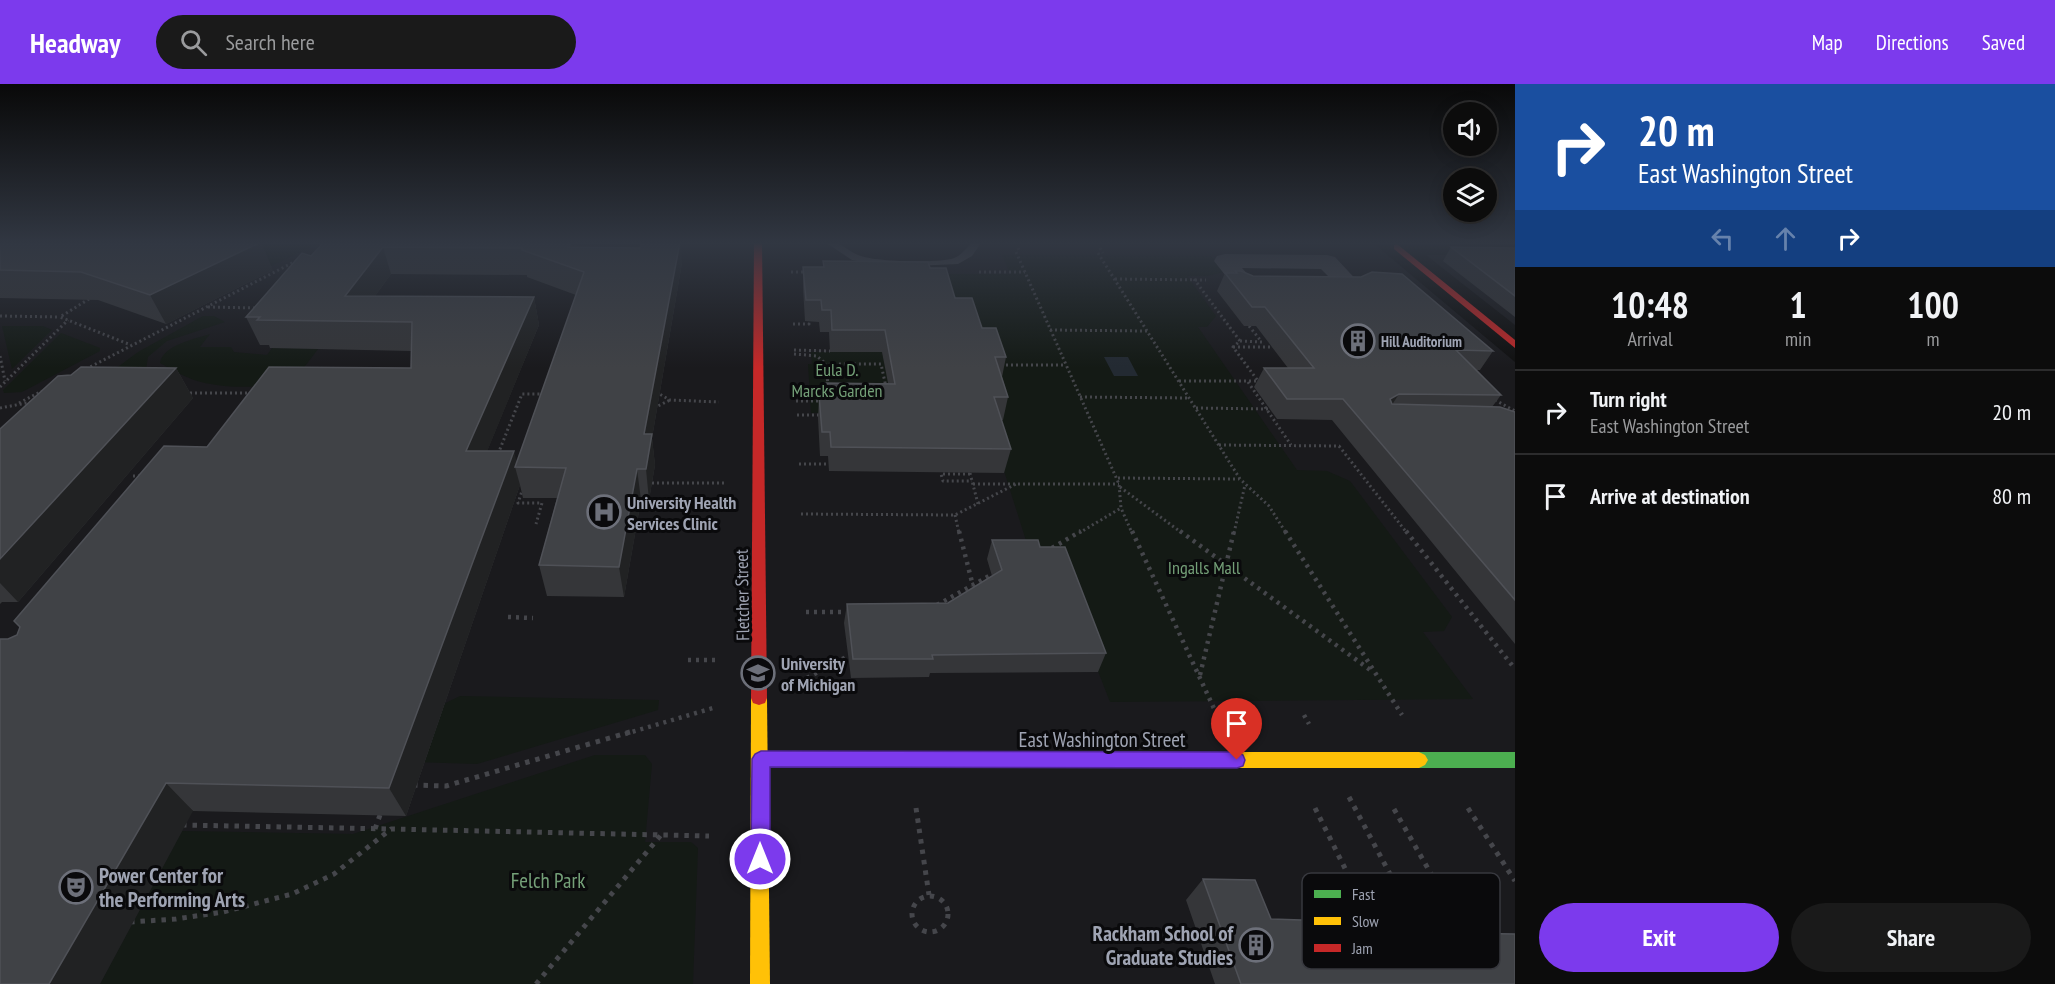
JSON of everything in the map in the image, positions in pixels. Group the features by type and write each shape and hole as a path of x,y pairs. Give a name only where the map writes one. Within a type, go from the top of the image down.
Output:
{"street":[{"name":"Fletcher Street","path":"758,284 760,984"},
{"path":"1442,284 1515,345"},
{"name":"East Washington Street","path":"761,759 1515,760"}],"path":[{"path":"79,372 252,284"},
{"path":"1031,284 1120,485 1121,508 1217,715"},
{"path":"1117,284 1240,479 1269,506 1402,715"},
{"path":"1198,284 1240,342"},
{"path":"60,317 89,299"},
{"path":"1211,302 1218,302"},
{"path":"207,307 260,308"},
{"path":"0,316 60,317 131,346"},
{"path":"0,387 68,320"},
{"path":"793,324 808,324 808,321"},
{"path":"1233,347 1240,342 1262,342 1249,326"},
{"path":"1050,330 1147,331"},
{"path":"1233,347 1273,348"},
{"path":"1233,347 1258,381"},
{"path":"828,387 826,364 822,358 815,354 794,352 830,351"},
{"path":"0,356 6,381"},
{"path":"826,364 890,364"},
{"path":"881,364 888,398"},
{"path":"996,364 1066,365"},
{"path":"1178,381 1268,382"},
{"path":"1247,381 1292,446"},
{"path":"16,405 47,389"},
{"path":"651,391 670,400 719,402"},
{"path":"175,394 254,393"},
{"path":"506,458 497,458 522,394 554,394"},
{"path":"1080,397 1189,398"},
{"path":"1486,397 1515,411"},
{"path":"652,409 670,400"},
{"path":"0,408 38,401"},
{"path":"796,401 830,401"},
{"path":"1195,408 1268,409"},
{"path":"797,415 824,415"},
{"path":"1218,445 1340,446 1515,669"},
{"path":"799,464 829,464"},
{"path":"978,504 972,482 970,473 941,474 943,481 972,482 1120,485 1376,674"},
{"path":"134,476 146,476"},
{"path":"1117,478 1240,479"},
{"path":"525,481 518,503 542,503 536,525"},
{"path":"652,483 724,483"},
{"path":"801,514 955,515 1018,483"},
{"path":"1200,676 1245,485"},
{"path":"1043,553 1121,508"},
{"path":"955,515 974,585"},
{"path":"933,608 989,576"},
{"path":"806,612 853,612"},
{"path":"508,617 533,618"},
{"path":"807,678 848,656"},
{"path":"688,660 716,660"},
{"path":"405,785 446,786 713,708"},
{"path":"1304,715 1310,725"},
{"path":"1349,797 1390,873"},
{"path":"916,808 929,896"},
{"path":"1315,808 1348,873"},
{"path":"1394,808 1431,873"},
{"path":"1468,808 1515,881"},
{"path":"375,830 380,815"},
{"path":"172,825 710,836"},
{"path":"123,922 170,920 257,905 314,885 356,858 391,829"},
{"path":"536,984 661,835"},
{"path":"923,896 929,896 945,905 949,918 944,928 933,932 922,930 912,914 914,903 923,896"}],"shaded area":[{"name":"University of Michigan","path":"0,284 1422,284 1515,362 1515,984 0,984"},
{"path":"1463,284 1515,284 1515,325"},
{"path":"1104,357 1128,357 1138,376 1114,376"}],"green space":[{"name":"Ingalls Mall","path":"940,284 1193,284 1216,316 1207,327 1198,327 1297,470 1327,471 1350,481 1452,617 1444,631 1423,632 1473,699 1110,702 1084,635 1034,566 988,420"},
{"path":"203,316 214,316 225,322 167,341 148,357 146,369 107,375 138,352"},
{"path":"2,326 43,326 52,330 12,369"},
{"path":"61,333 100,348 100,351 22,392 4,393 3,390"},
{"path":"210,334 200,347 231,347 234,352 267,355 272,348 322,344 292,383 243,387 218,385 190,378 160,363 162,357 173,347"},
{"name":"Eula D. Marcks Garden","path":"811,352 882,352 910,409 811,413 808,364 812,364"},
{"path":"460,696 659,700 658,710 477,764 352,760 358,746"},
{"name":"Felch Park","path":"595,755 645,755 652,764 645,842 691,842 698,848 693,984 100,984 182,831 353,834"}],"building":[{"path":"117,284 173,284 150,295"},
{"path":"275,284 354,284 345,296 534,297 466,451 514,451 389,788 166,783 49,984 0,984 0,639 8,639 17,635 20,627 14,621 164,446 207,447 269,367 411,368 412,322 257,320 260,317 246,317"},
{"path":"580,284 672,284 644,434 652,434 646,469 637,469 619,567 539,565 566,468 515,467"},
{"path":"805,284 951,284 955,298 972,298 982,328 996,328 1006,357 995,357 1008,397 994,397 1011,449 831,447 830,432 822,432 819,395 826,395 825,383 895,384 885,330 832,330 831,310 822,310 821,300 806,300"},
{"path":"1234,284 1414,284 1493,351 1456,350 1501,395 1399,394 1390,399 1392,404 1500,407 1515,412 1515,600 1343,399 1287,399 1264,368 1314,368 1265,307 1252,307"},
{"path":"1499,284 1515,284 1515,296"},
{"path":"81,367 176,368 0,559 0,429 58,376 71,375"},
{"path":"992,540 1038,540 1040,547 1065,547 1106,653 932,655 933,659 853,659 847,604 948,603 1002,570"},
{"path":"1203,879 1255,880 1271,919 1302,920 1302,969 1500,969 1500,934 1515,934 1515,984 1241,984"}],"traffic: fast":[{"path":"761,759 1139,760"},
{"path":"1419,760 1515,760"}],"traffic: slow":[{"path":"759,698 760,984"},
{"path":"1139,760 1419,760"}],"traffic: jam":[{"path":"758,284 759,698"},
{"path":"1442,284 1515,345"}],"place":[{"name":"Hill Auditorium","path":"1358,341"},
{"name":"University Health Services Clinic","path":"604,512"},
{"name":"University of Michigan","path":"758,673"},
{"name":"Power Center for the Performing Arts","path":"76,887"},
{"name":"Rackham School of Graduate Studies","path":"1256,945"}],"route":[{"path":"760,859 761,759 1237,760"}]}
